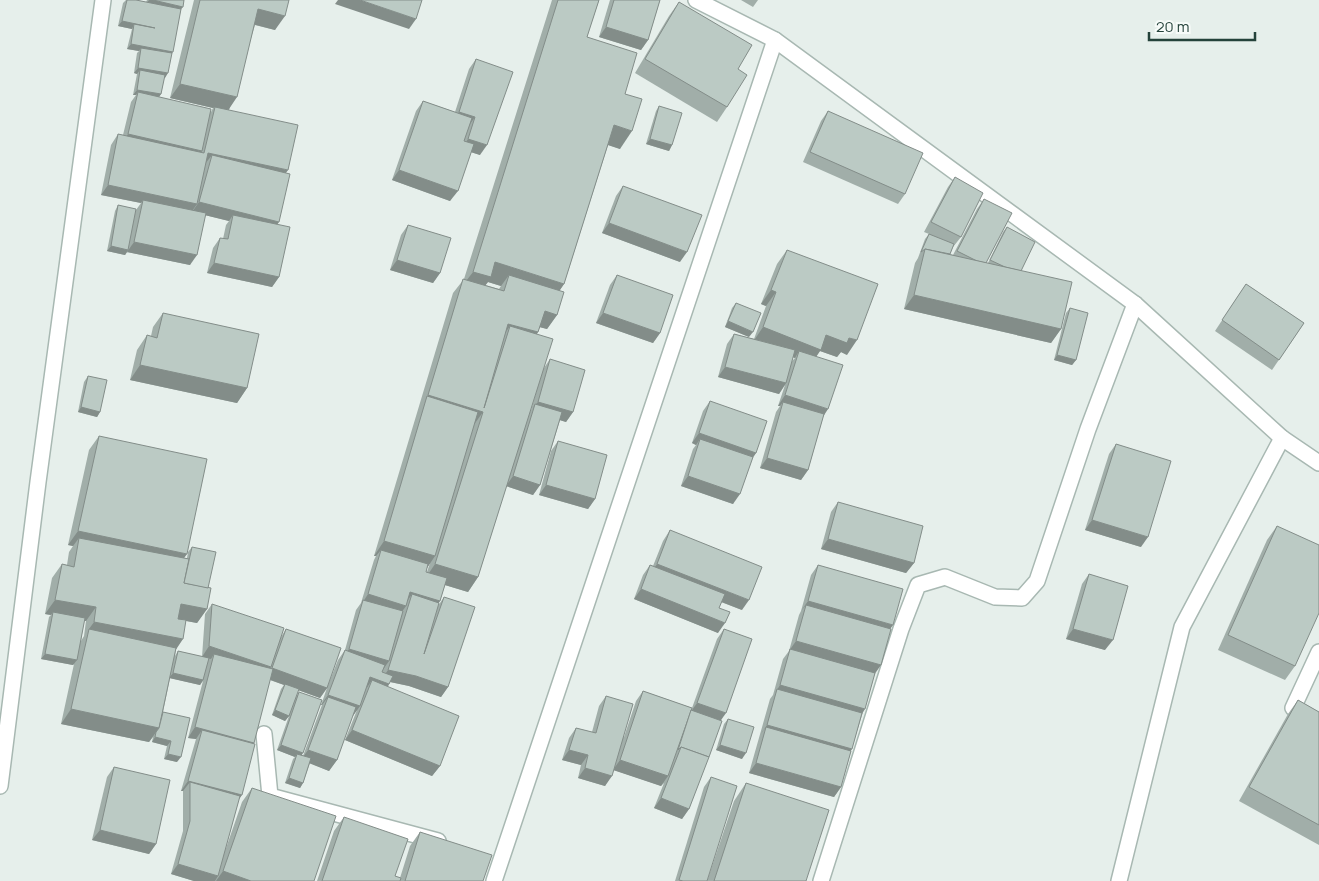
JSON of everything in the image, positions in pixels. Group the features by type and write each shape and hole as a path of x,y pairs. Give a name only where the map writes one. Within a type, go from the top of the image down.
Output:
{"street":[{"path":"0,786 38,482 103,0"},
{"path":"696,0 775,40 1135,304 1282,438 1319,463"},
{"path":"494,881 497,856 775,40"},
{"path":"821,881 900,629 918,585 945,577 995,597 1022,598 1037,581 1088,429 1135,304"},
{"path":"1119,881 1182,627 1282,438"},
{"path":"1293,708 1319,652"},
{"path":"264,734 270,796 453,844"}],"building":[{"path":"127,0 181,9 173,52 131,44 134,24 155,28 122,21"},
{"path":"153,0 184,0 183,7"},
{"path":"200,0 289,0 285,16 258,9 237,97 180,84"},
{"path":"360,0 422,0 416,19"},
{"path":"558,0 599,0 587,37 637,53 625,94 642,99 632,131 614,125 564,284 495,262 491,277 473,272"},
{"path":"614,0 660,0 648,40 606,27"},
{"path":"679,2 752,45 738,69 747,75 727,107 645,59"},
{"path":"141,48 172,53 168,73 138,68"},
{"path":"476,59 513,72 487,145 468,139 475,117 459,112"},
{"path":"140,70 165,75 161,94 137,90"},
{"path":"138,92 211,109 202,151 128,134"},
{"path":"423,101 472,118 464,141 474,144 458,191 399,170"},
{"path":"659,106 682,113 672,145 650,139"},
{"path":"215,107 298,125 288,170 208,153 197,204 108,185 118,134 204,153"},
{"path":"828,111 923,153 905,194 810,152"},
{"path":"212,155 290,174 279,222 199,202"},
{"path":"955,177 983,193 961,237 931,222"},
{"path":"623,186 702,215 687,252 609,223"},
{"path":"984,199 1012,213 986,263 977,261 957,251"},
{"path":"143,200 206,213 197,255 134,242"},
{"path":"118,205 136,209 128,250 111,246"},
{"path":"233,215 290,227 279,277 214,263 220,238 228,239"},
{"path":"408,225 451,238 440,273 397,260"},
{"path":"1007,227 1035,242 1021,271 1005,267 990,260"},
{"path":"929,234 954,244 950,254 925,249 921,252"},
{"path":"925,249 1072,282 1061,329 914,295"},
{"path":"787,250 878,284 857,340 849,338 847,343 826,335 821,350 763,327 776,292 771,290"},
{"path":"509,275 564,292 557,315 545,311 538,332 508,324 484,408 510,326 553,339 478,577 435,564 483,412 428,395 463,279 504,291"},
{"path":"617,275 673,295 660,333 603,313"},
{"path":"1246,284 1304,323 1279,360 1222,320"},
{"path":"736,303 761,313 753,332 728,321"},
{"path":"1070,308 1088,313 1076,360 1057,355"},
{"path":"163,313 259,334 247,388 140,365 147,335 157,338"},
{"path":"734,334 795,350 786,383 725,367"},
{"path":"799,351 843,365 828,409 785,395"},
{"path":"550,359 585,370 573,412 538,402"},
{"path":"88,376 107,380 100,412 81,407"},
{"path":"427,396 478,412 435,556 384,541"},
{"path":"710,401 767,421 756,453 699,433"},
{"path":"783,402 824,414 808,470 767,458"},
{"path":"535,404 562,412 540,485 513,476"},
{"path":"99,436 207,459 187,554 78,531"},
{"path":"700,439 753,457 740,494 688,476"},
{"path":"558,441 607,455 595,499 546,485"},
{"path":"1116,444 1171,461 1148,537 1092,520"},
{"path":"838,502 923,526 914,563 828,539"},
{"path":"1277,526 1319,545 1319,613 1295,666 1228,635"},
{"path":"670,530 762,567 749,600 657,564"},
{"path":"79,538 189,559 184,583 211,588 207,609 181,604 178,619 186,620 183,639 94,622 96,607 55,600 62,564 74,567"},
{"path":"192,547 216,552 208,588 184,583"},
{"path":"381,550 428,564 426,572 447,578 440,601 410,592 406,606 368,594"},
{"path":"650,565 725,594 719,608 730,612 725,623 641,589"},
{"path":"818,565 903,589 893,625 808,601"},
{"path":"1089,574 1128,586 1113,640 1073,629"},
{"path":"412,594 439,603 424,654 444,597 475,607 448,687 416,676 388,670"},
{"path":"363,600 403,611 389,661 349,649"},
{"path":"212,604 284,628 271,667 209,646"},
{"path":"806,605 891,629 881,665 796,641"},
{"path":"53,612 85,618 77,660 45,654"},
{"path":"89,629 176,648 159,728 71,709"},
{"path":"286,629 341,648 327,688 272,668"},
{"path":"724,629 752,639 726,713 697,703"},
{"path":"790,649 875,673 865,709 780,685"},
{"path":"345,650 385,665 382,672 393,676 389,684 370,677 360,706 328,695"},
{"path":"178,651 209,658 203,680 173,673"},
{"path":"214,654 273,669 254,743 195,727"},
{"path":"372,680 459,716 440,766 352,730"},
{"path":"285,684 299,689 289,716 275,710"},
{"path":"777,689 862,713 852,749 767,725"},
{"path":"643,691 692,708 668,776 620,760"},
{"path":"299,692 322,700 303,753 281,745"},
{"path":"606,696 633,704 612,776 585,768 588,755 569,750 576,728 596,733"},
{"path":"328,697 356,707 337,760 308,750"},
{"path":"1298,700 1319,712 1319,825 1249,787"},
{"path":"691,710 722,721 709,757 681,747 678,750"},
{"path":"163,712 190,718 181,757 168,754 171,741 155,737"},
{"path":"728,719 754,727 746,753 720,745"},
{"path":"766,727 851,751 841,787 756,763"},
{"path":"202,730 255,744 242,795 188,781"},
{"path":"681,747 709,757 689,809 661,798"},
{"path":"297,754 311,758 303,783 289,778"},
{"path":"114,767 170,780 156,844 100,830"},
{"path":"711,777 737,786 707,881 679,880"},
{"path":"190,782 240,796 218,876 178,864 190,821"},
{"path":"746,783 829,810 806,881 714,881"},
{"path":"252,788 336,816 314,881 251,881 223,871"},
{"path":"344,817 408,839 395,876 401,878 400,881 322,881"},
{"path":"420,832 492,855 483,881 405,881"}]}
